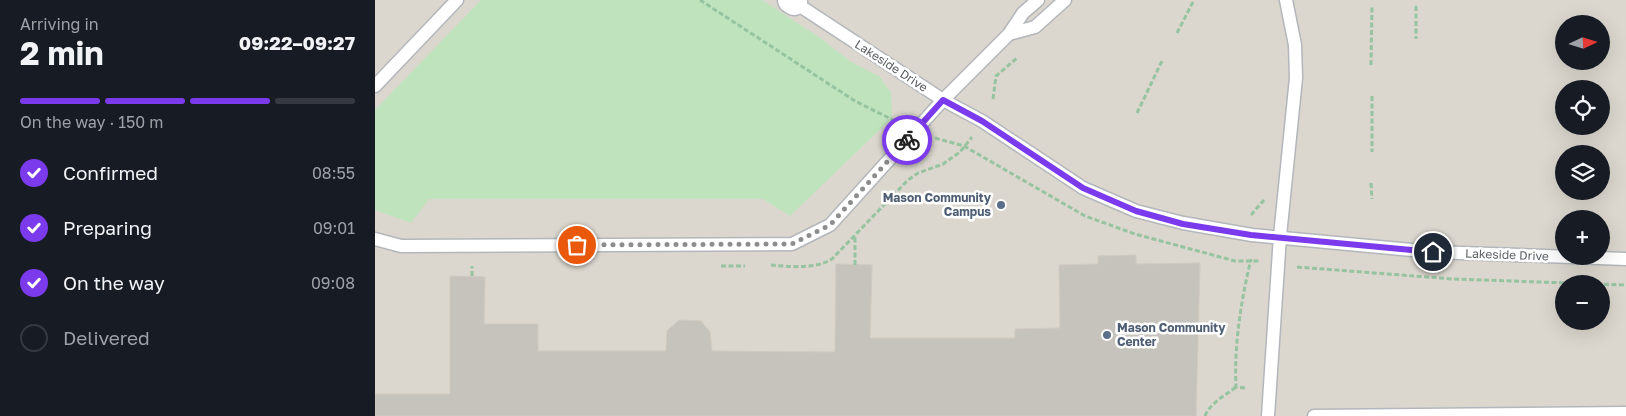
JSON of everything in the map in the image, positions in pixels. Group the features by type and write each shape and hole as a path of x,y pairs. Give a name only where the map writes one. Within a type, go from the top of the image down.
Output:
{"lane":[{"path":"375,86 457,0"},
{"path":"375,239 401,246 792,244 830,225 943,100 1009,34 1023,13 1038,0"},
{"path":"1009,34 1035,27 1065,0"},
{"path":"1268,416 1280,236 1295,78 1295,45 1287,0"},
{"name":"Lakeside Drive","path":"793,1 943,100 982,121 1083,188 1136,211 1183,224 1251,235 1280,236 1433,252 1626,259"},
{"path":"1313,416 1626,413"}],"path":[{"path":"700,0 855,101 886,117"},
{"path":"1177,33 1194,0"},
{"path":"1371,66 1372,6"},
{"path":"1416,6 1416,39"},
{"path":"993,98 996,76 1017,58"},
{"path":"1137,113 1163,59"},
{"path":"1372,96 1372,152"},
{"path":"1371,182 1372,199"},
{"path":"1251,215 1265,200 1265,194"},
{"path":"855,236 855,265"},
{"path":"1236,387 1238,334 1243,294 1251,259"},
{"path":"472,266 472,276"},
{"path":"1295,267 1453,279 1626,284"},
{"path":"1205,416 1212,406 1236,387 1245,388"}],"shaded area":[{"name":"Mason Community Campus","path":"375,0 1626,0 1626,416 375,416"}],"green space":[{"path":"481,0 762,0 819,37 851,62 880,77 891,93 892,118 790,216 763,199 429,199 411,223 375,210 375,110"}],"building":[{"name":"Mason Community Center","path":"1136,255 1136,264 1200,263 1196,416 375,416 375,394 450,394 450,276 485,277 484,324 538,324 538,351 666,351 667,331 679,320 701,321 710,332 712,351 835,352 836,264 872,265 870,338 1015,338 1015,329 1060,328 1059,265 1098,264 1098,256"}],"way so far":[{"path":"577,245 792,244 830,225 907,140"}],"place":[{"name":"Mason Community Campus","path":"1001,205"},
{"name":"Mason Community Center","path":"1107,335"}],"route":[{"path":"907,140 943,100 982,121 1083,188 1136,211 1183,224 1251,235 1280,236 1433,252"}]}
